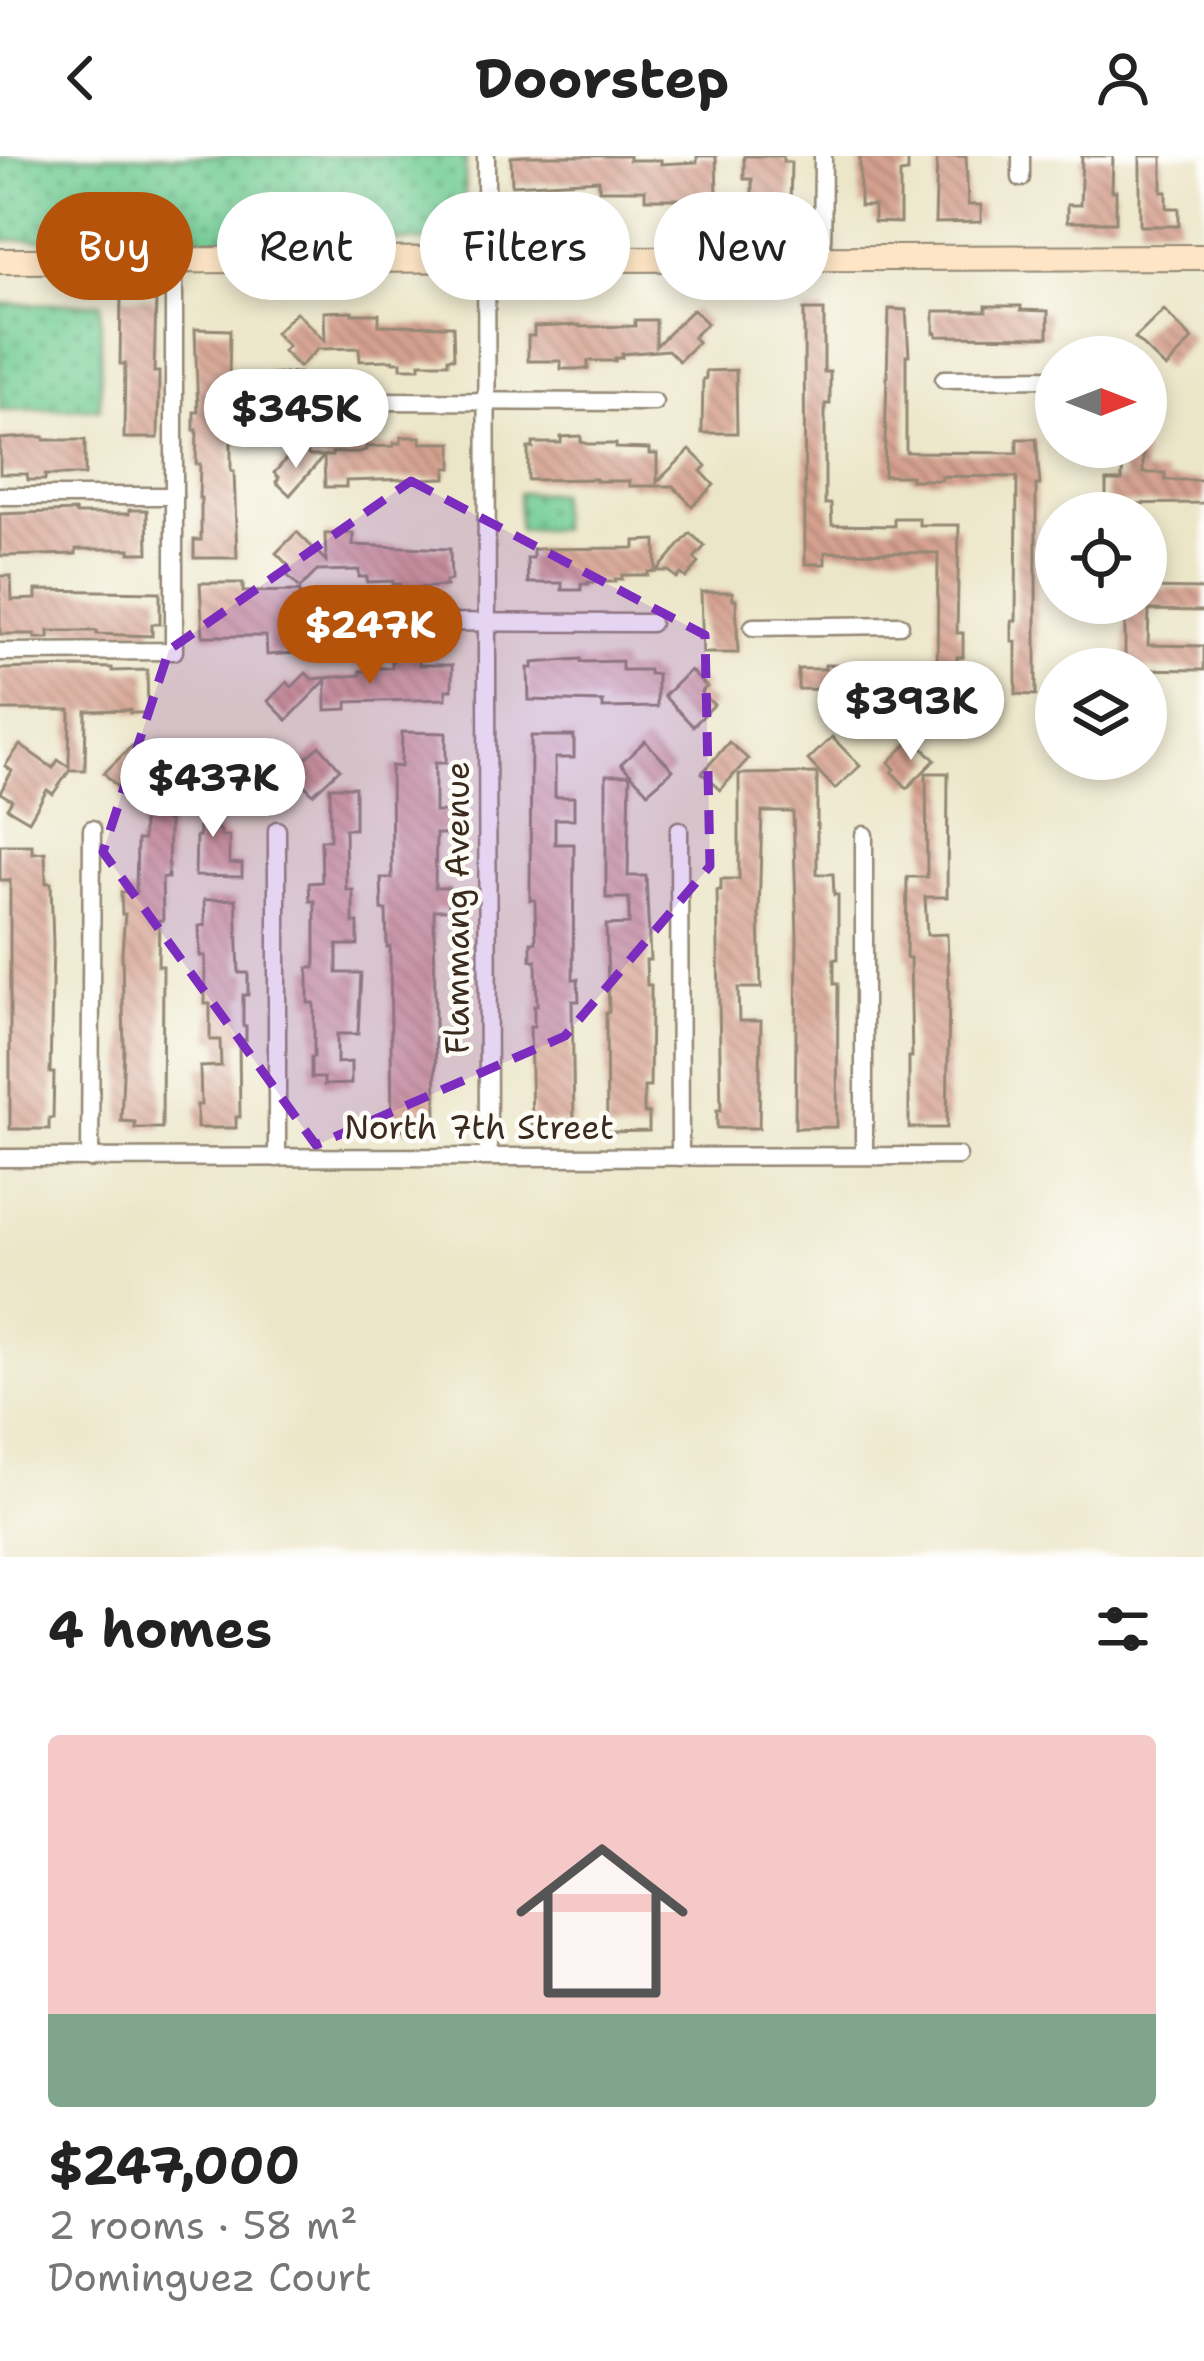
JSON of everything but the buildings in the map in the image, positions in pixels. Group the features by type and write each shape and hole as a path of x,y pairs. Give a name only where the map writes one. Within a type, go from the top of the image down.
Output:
{"street":[{"name":"Flammang Avenue","path":"485,156 485,192"},
{"path":"823,156 823,192"},
{"path":"1021,156 1021,178"},
{"path":"829,259 1204,257"},
{"path":"193,261 420,260"},
{"path":"0,261 36,261"},
{"path":"0,652 174,651 174,300"},
{"name":"Flammang Avenue","path":"484,300 488,1155"},
{"path":"944,379 1035,378"},
{"path":"343,401 654,402"},
{"path":"0,496 174,496"},
{"path":"343,622 651,623"},
{"path":"753,627 900,625"},
{"path":"90,1160 92,829"},
{"path":"277,830 277,1158"},
{"path":"680,830 680,1157"},
{"path":"864,835 864,1155"},
{"name":"North 7th Street","path":"0,1157 958,1156"}],"highlighted area":[{"path":"411,481 705,635 710,866 565,1036 316,1145 103,852 169,650"}],"green space":[{"path":"0,156 466,156 465,192 420,192 420,241 396,241 396,192 217,192 217,240 193,240 193,192 36,192 36,240 0,240"},
{"path":"101,303 100,408 0,410 0,304"},
{"path":"519,493 558,493 559,529 519,530"}]}
